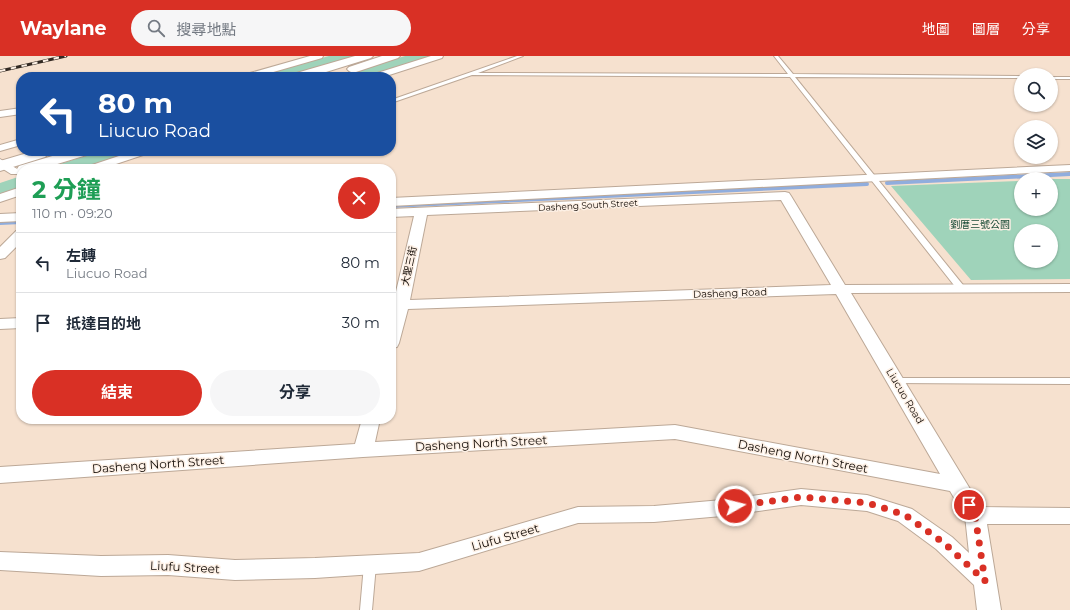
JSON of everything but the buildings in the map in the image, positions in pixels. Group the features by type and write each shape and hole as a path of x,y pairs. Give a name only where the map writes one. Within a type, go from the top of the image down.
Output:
{"main road":[{"path":"314,72 367,56"},
{"path":"343,72 394,56"},
{"path":"20,164 39,156"},
{"path":"30,164 64,156"}],"street":[{"path":"263,72 319,56"},
{"path":"389,72 439,56"},
{"path":"0,114 16,112"},
{"path":"0,148 16,143"},
{"path":"105,164 130,156"},
{"path":"396,202 1070,168"},
{"path":"0,198 16,193"},
{"name":"Dasheng South Street","path":"396,213 785,196"},
{"name":"Liucuo Road","path":"785,196 975,515 989,610"},
{"name":"大聖三街","path":"396,305 421,212"},
{"path":"0,218 16,217"},
{"path":"0,255 16,239"},
{"name":"Dasheng Road","path":"396,305 840,289 960,287 1070,288"},
{"path":"0,324 16,323"},
{"path":"363,450 370,424"},
{"name":"Dasheng North Street","path":"0,475 363,450 675,432 958,485"},
{"name":"Liufu Street","path":"0,561 101,566 168,565 235,570 315,568 419,562 578,516 654,514 722,508 801,497 868,503 905,515 944,543 985,581"},
{"path":"975,515 1070,516"}],"lane":[{"path":"396,100 521,56"},
{"path":"776,56 960,287"},
{"path":"473,74 1014,77"},
{"path":"1058,78 1070,78"},
{"path":"896,381 1070,381"},
{"path":"366,610 370,565"}],"green space":[{"path":"329,56 355,56 301,72 273,72"},
{"path":"405,56 434,56 384,72 354,72"},
{"path":"85,156 124,156 100,164 60,164"},
{"path":"16,178 16,191 0,196 0,183"},
{"name":"劉厝三號公園","path":"1058,179 1070,179 1070,279 971,280 891,186 1014,181 1014,216 1058,216"}],"waterway":[{"path":"887,183 1070,174"},
{"path":"396,206 867,184"},
{"path":"0,223 16,222"}],"railway":[{"path":"0,71 66,56"}],"route":[{"path":"735,506 801,497 868,503 905,515 944,543 985,581 975,515 969,505"}]}
